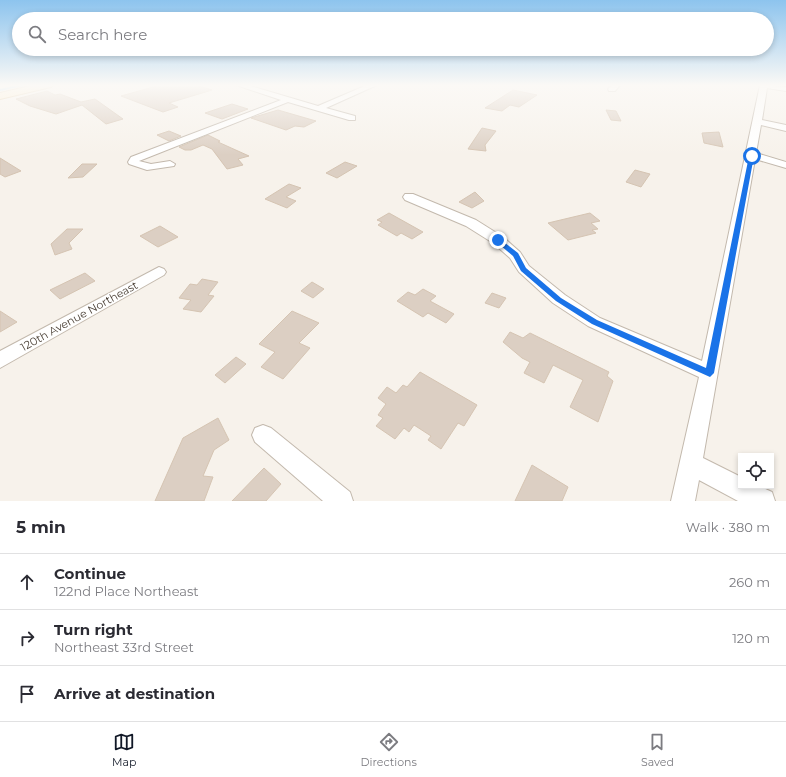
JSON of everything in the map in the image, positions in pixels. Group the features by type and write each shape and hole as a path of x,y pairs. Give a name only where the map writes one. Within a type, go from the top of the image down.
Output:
{"street":[{"path":"170,164 152,168 140,166 133,162 134,159 157,149 270,108"},
{"path":"320,108 352,118"},
{"path":"683,501 710,373 760,108"},
{"path":"758,122 786,128"},
{"path":"752,156 786,165"},
{"path":"409,197 471,223 502,243 515,255 524,269 559,300 594,322 710,373"},
{"name":"120th Avenue Northeast","path":"0,360 159,272"},
{"path":"263,435 341,501"},
{"path":"691,464 763,501"}],"building":[{"path":"38,108 72,108 56,114"},
{"path":"86,108 108,108 123,119 106,124"},
{"path":"153,108 174,108 163,112"},
{"path":"219,108 248,109 222,119 205,113"},
{"path":"487,108 505,108 502,111"},
{"path":"278,110 316,121 304,127 295,126 286,130 251,118"},
{"path":"606,110 616,111 621,121 611,120"},
{"path":"482,128 496,131 485,145 486,151 468,149"},
{"path":"169,131 181,136 169,141 157,135"},
{"path":"719,132 723,147 704,143 702,133"},
{"path":"208,135 220,141 218,142 249,156 238,159 243,165 227,169 212,149 203,145 191,150 185,150 179,147"},
{"path":"0,158 21,171 5,177 0,174"},
{"path":"345,162 357,166 337,178 326,173"},
{"path":"82,164 97,164 83,177 68,178"},
{"path":"635,170 650,174 641,187 626,182"},
{"path":"289,184 301,188 286,197 296,201 287,208 265,199"},
{"path":"475,192 484,201 472,208 459,202"},
{"path":"389,213 423,232 412,239 401,233 397,236 378,225 382,222 377,220"},
{"path":"590,213 600,221 591,223 598,229 592,230 596,233 568,240 548,223"},
{"path":"160,226 178,237 158,247 140,236"},
{"path":"67,229 83,229 69,243 72,249 55,255 51,244"},
{"path":"85,273 95,281 60,299 50,290"},
{"path":"202,279 218,282 208,295 214,296 201,312 183,309 191,300 179,298 190,284 197,285"},
{"path":"312,282 324,289 313,298 301,291"},
{"path":"423,289 436,296 430,301 454,314 446,323 428,313 423,317 397,301 408,292 415,295"},
{"path":"492,293 506,298 499,308 485,303"},
{"path":"0,311 17,322 0,332"},
{"path":"292,311 319,323 299,343 310,348 283,379 261,367 275,352 259,344"},
{"path":"510,332 523,338 530,333 609,372 607,376 613,381 598,422 570,407 583,380 553,365 544,383 524,373 530,362 522,358 503,342"},
{"path":"236,357 246,364 225,383 215,375"},
{"path":"420,372 477,405 464,426 458,423 441,449 428,440 431,436 414,425 409,432 404,428 395,439 376,426 383,418 378,415 386,404 378,398 387,387 396,393 403,385 407,387"},
{"path":"218,418 229,440 214,450 203,476 213,477 204,501 155,501 183,438"},
{"path":"532,465 568,487 562,501 515,501"},
{"path":"264,468 281,484 266,501 232,501"}],"route":[{"path":"498,240 515,255 524,269 559,300 594,322 710,373 752,156"}]}
